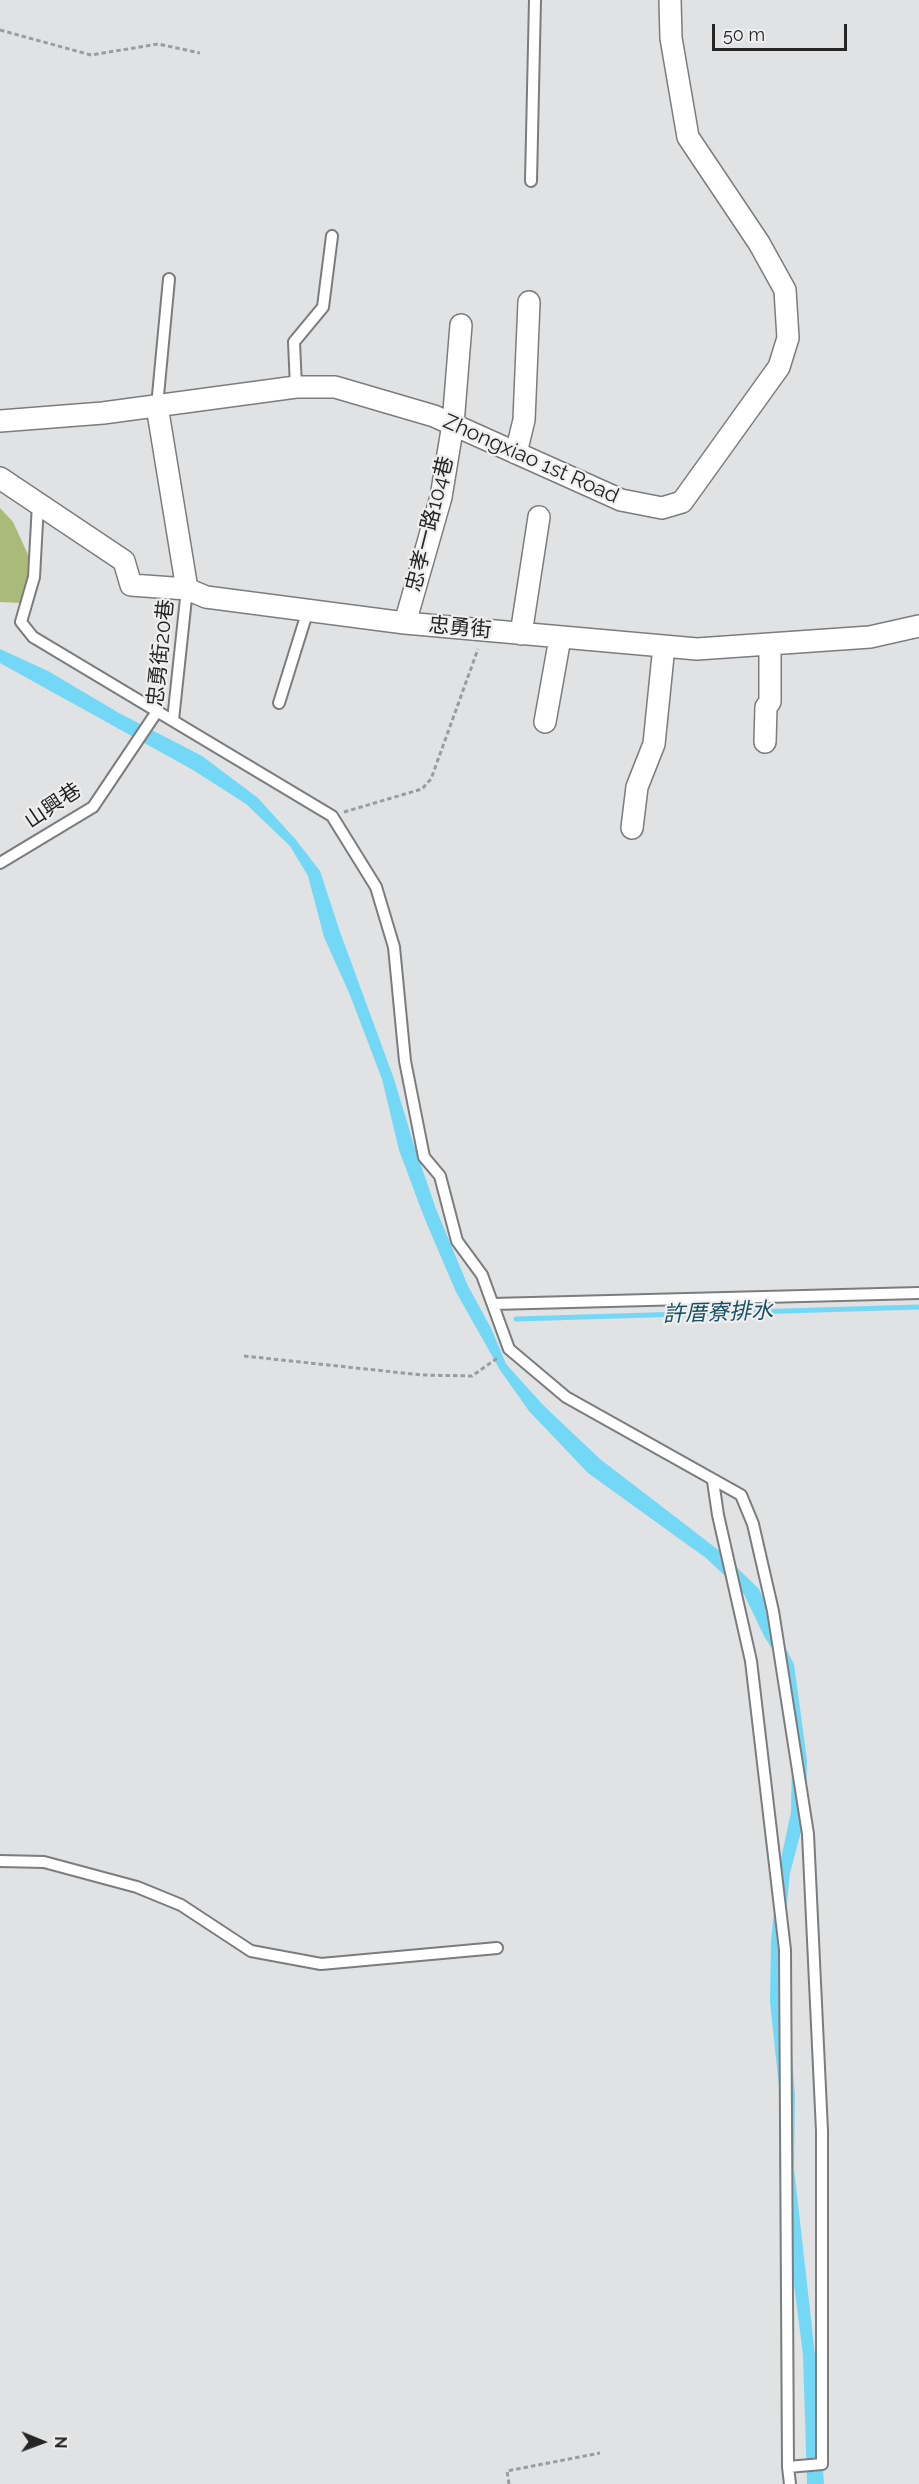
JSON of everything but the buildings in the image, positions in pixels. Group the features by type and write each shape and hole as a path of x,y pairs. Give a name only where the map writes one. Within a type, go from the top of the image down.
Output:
{"street":[{"name":"Zhongxiao 1st Road","path":"0,421 103,413 296,387 335,387 434,416 621,500 662,508 682,502 779,367 788,338 784,290 759,243 688,137 671,38 670,0"},
{"path":"516,453 524,420 529,302"},
{"name":"忠孝一路104巷","path":"405,623 441,497 453,424 462,325"},
{"path":"156,406 187,589"},
{"path":"0,478 38,504"},
{"name":"忠勇街","path":"38,504 124,561 131,585 187,589 206,597 405,623 697,649 870,636 919,626"},
{"path":"521,634 539,517"},
{"path":"545,722 560,638"},
{"path":"765,742 766,707 770,702 770,645"},
{"path":"632,828 637,787 654,744 664,646"}],"lane":[{"path":"531,181 535,0"},
{"path":"296,387 294,342 323,307 332,236"},
{"path":"156,406 169,279"},
{"path":"38,504 34,577 21,622 33,637 332,816 376,887 394,947 405,1061 424,1157 440,1176 457,1241 482,1275 510,1349 566,1397 712,1481 741,1495 753,1524 772,1611 808,1834 822,2131 822,2464 788,2467"},
{"name":"忠勇街20巷","path":"174,720 187,589"},
{"path":"279,703 308,610"},
{"name":"山興巷","path":"0,863 93,807 158,710"},
{"path":"493,1304 919,1293"},
{"path":"712,1481 751,1660 785,1950 788,2467 790,2484"},
{"path":"0,1861 44,1862 137,1887 181,1905 251,1951 321,1964 497,1948"}],"path":[{"path":"0,30 91,55 158,44 200,53"},
{"path":"332,816 422,789 431,779 485,630"},
{"path":"243,1356 422,1375 472,1376 510,1349"},
{"path":"509,2484 507,2471 600,2453"}],"green space":[{"path":"0,508 13,522 30,559 23,603 0,602"}],"water":[{"path":"0,649 48,671 119,713 202,756 258,798 296,840 320,871 394,1079 436,1209 468,1286 491,1328 506,1364 544,1406 600,1459 721,1552 759,1589 776,1630 794,1664 807,1760 806,1813 790,1873 783,1942 795,2096 794,2168 815,2355 824,2484 807,2484 803,2355 779,2167 780,2096 770,2002 771,1941 778,1873 791,1812 792,1760 782,1664 764,1636 744,1594 706,1558 588,1473 529,1411 500,1370 456,1292 424,1217 399,1150 382,1079 350,995 324,937 308,876 290,846 246,804 193,770 0,663"}],"waterway":[{"name":"許厝寮排水","path":"516,1319 919,1307"}]}
